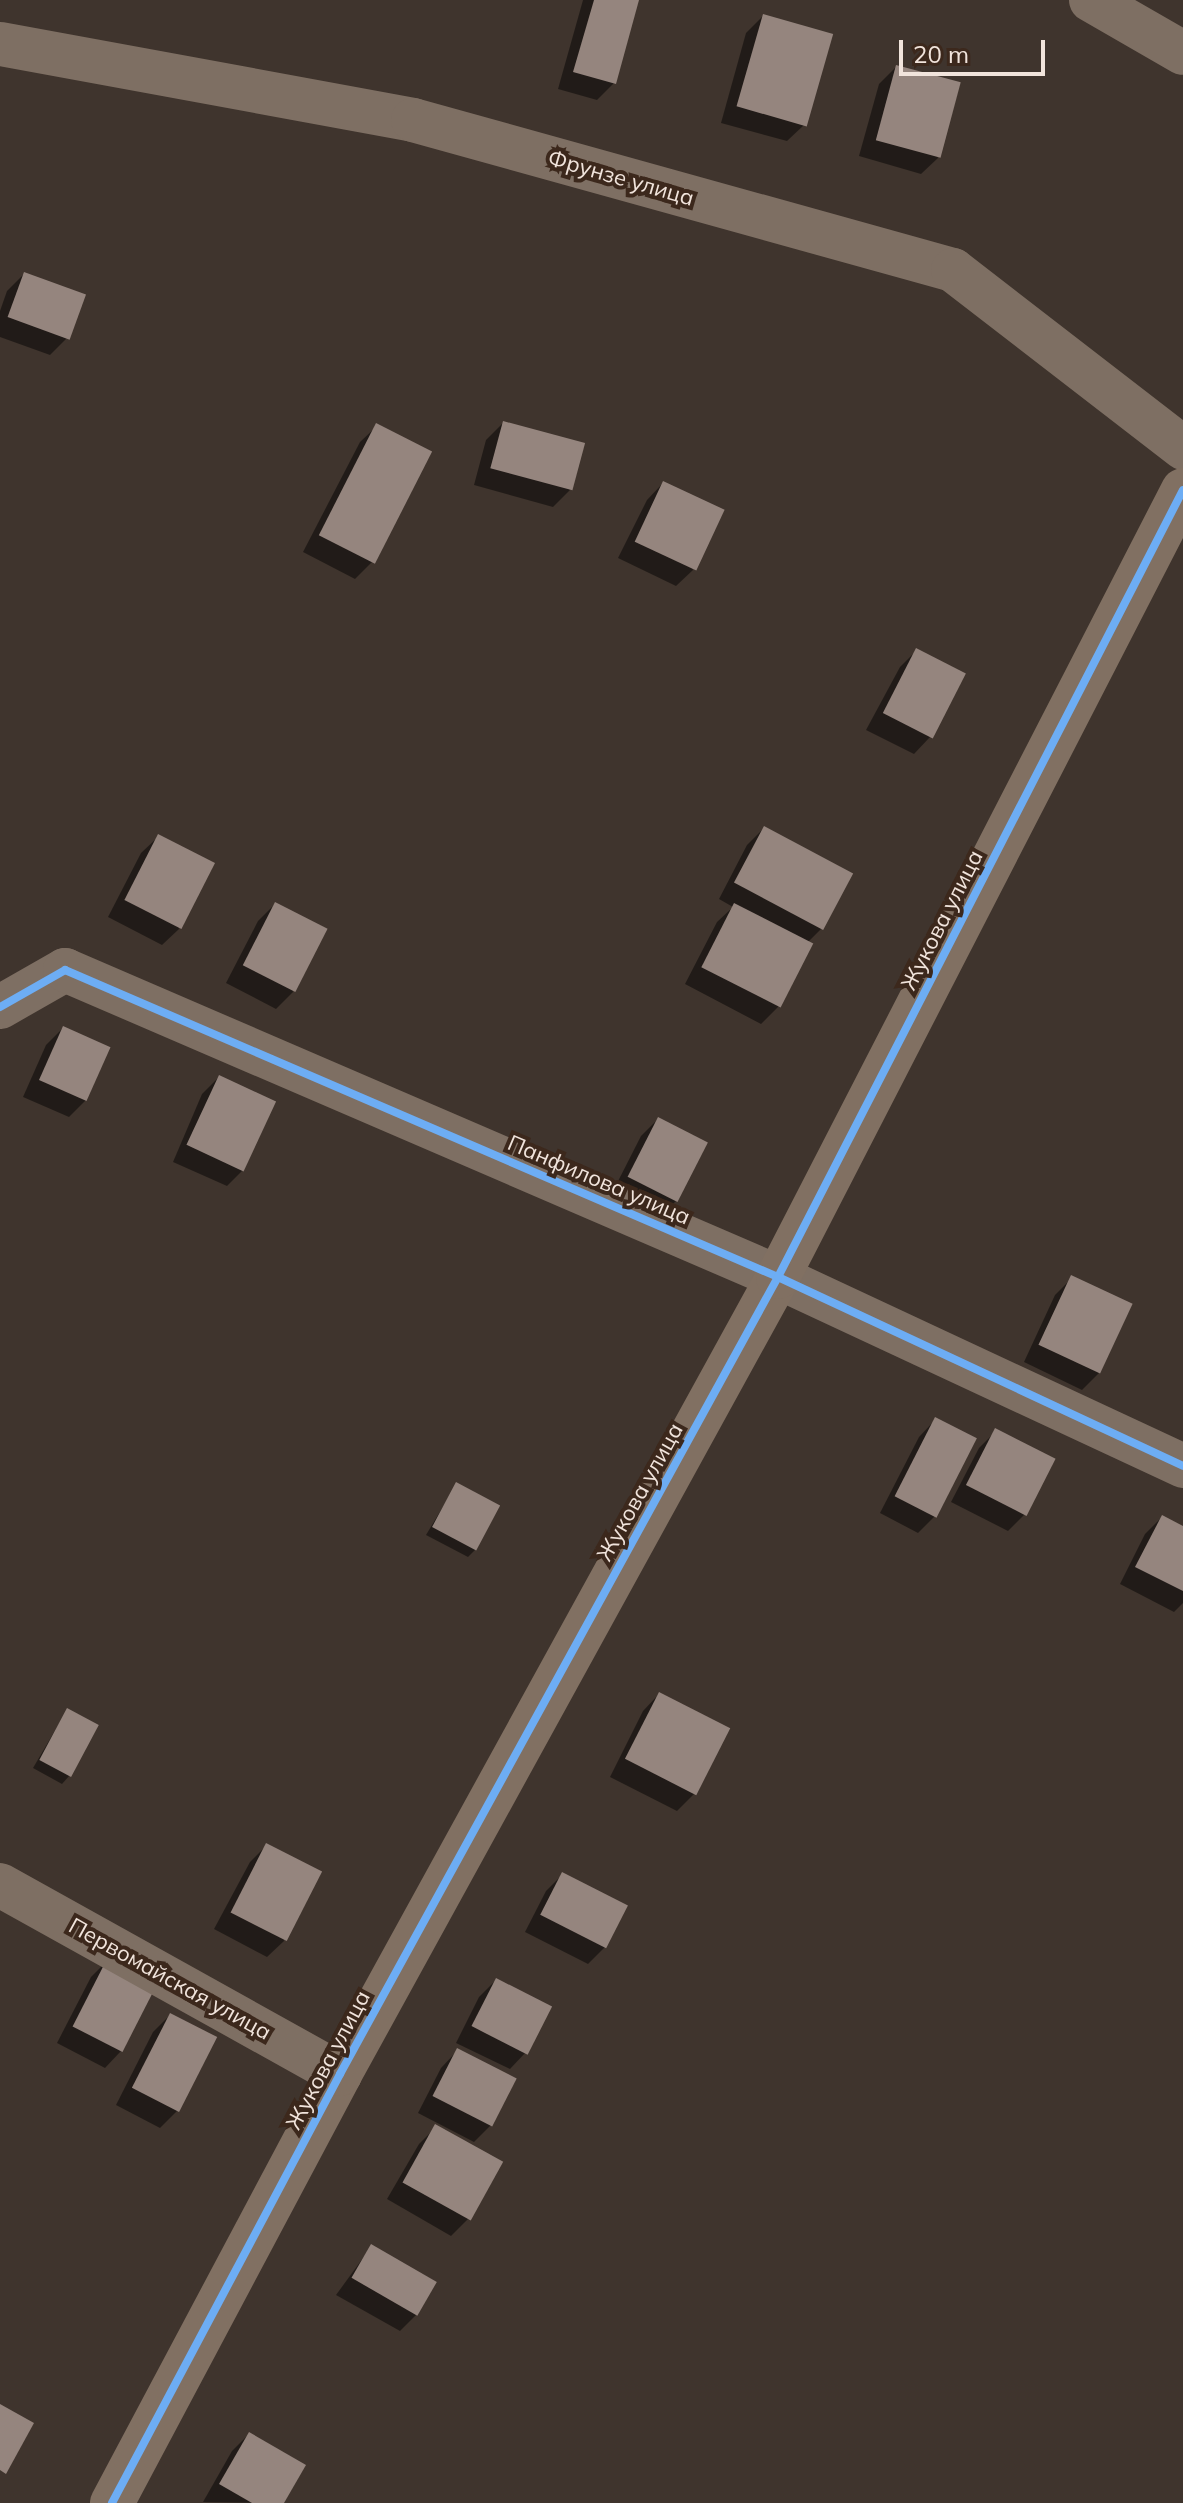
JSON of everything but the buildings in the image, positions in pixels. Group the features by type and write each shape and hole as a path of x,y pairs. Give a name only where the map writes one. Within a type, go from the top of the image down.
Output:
{"street":[{"path":"1091,0 1183,53"},
{"name":"Фрунзе улица","path":"0,44 413,120 953,270 1183,448"},
{"name":"Жукова улица","path":"112,2503 340,2074 778,1277 1183,490"},
{"name":"Панфилова улица","path":"0,1007 65,970 778,1277 1183,1466"},
{"name":"Первомайская улица","path":"0,1885 340,2074"}],"cycle path":[{"path":"112,2503 340,2074 778,1277 1183,490"},
{"path":"0,1007 65,970 778,1277 1183,1466"}]}
